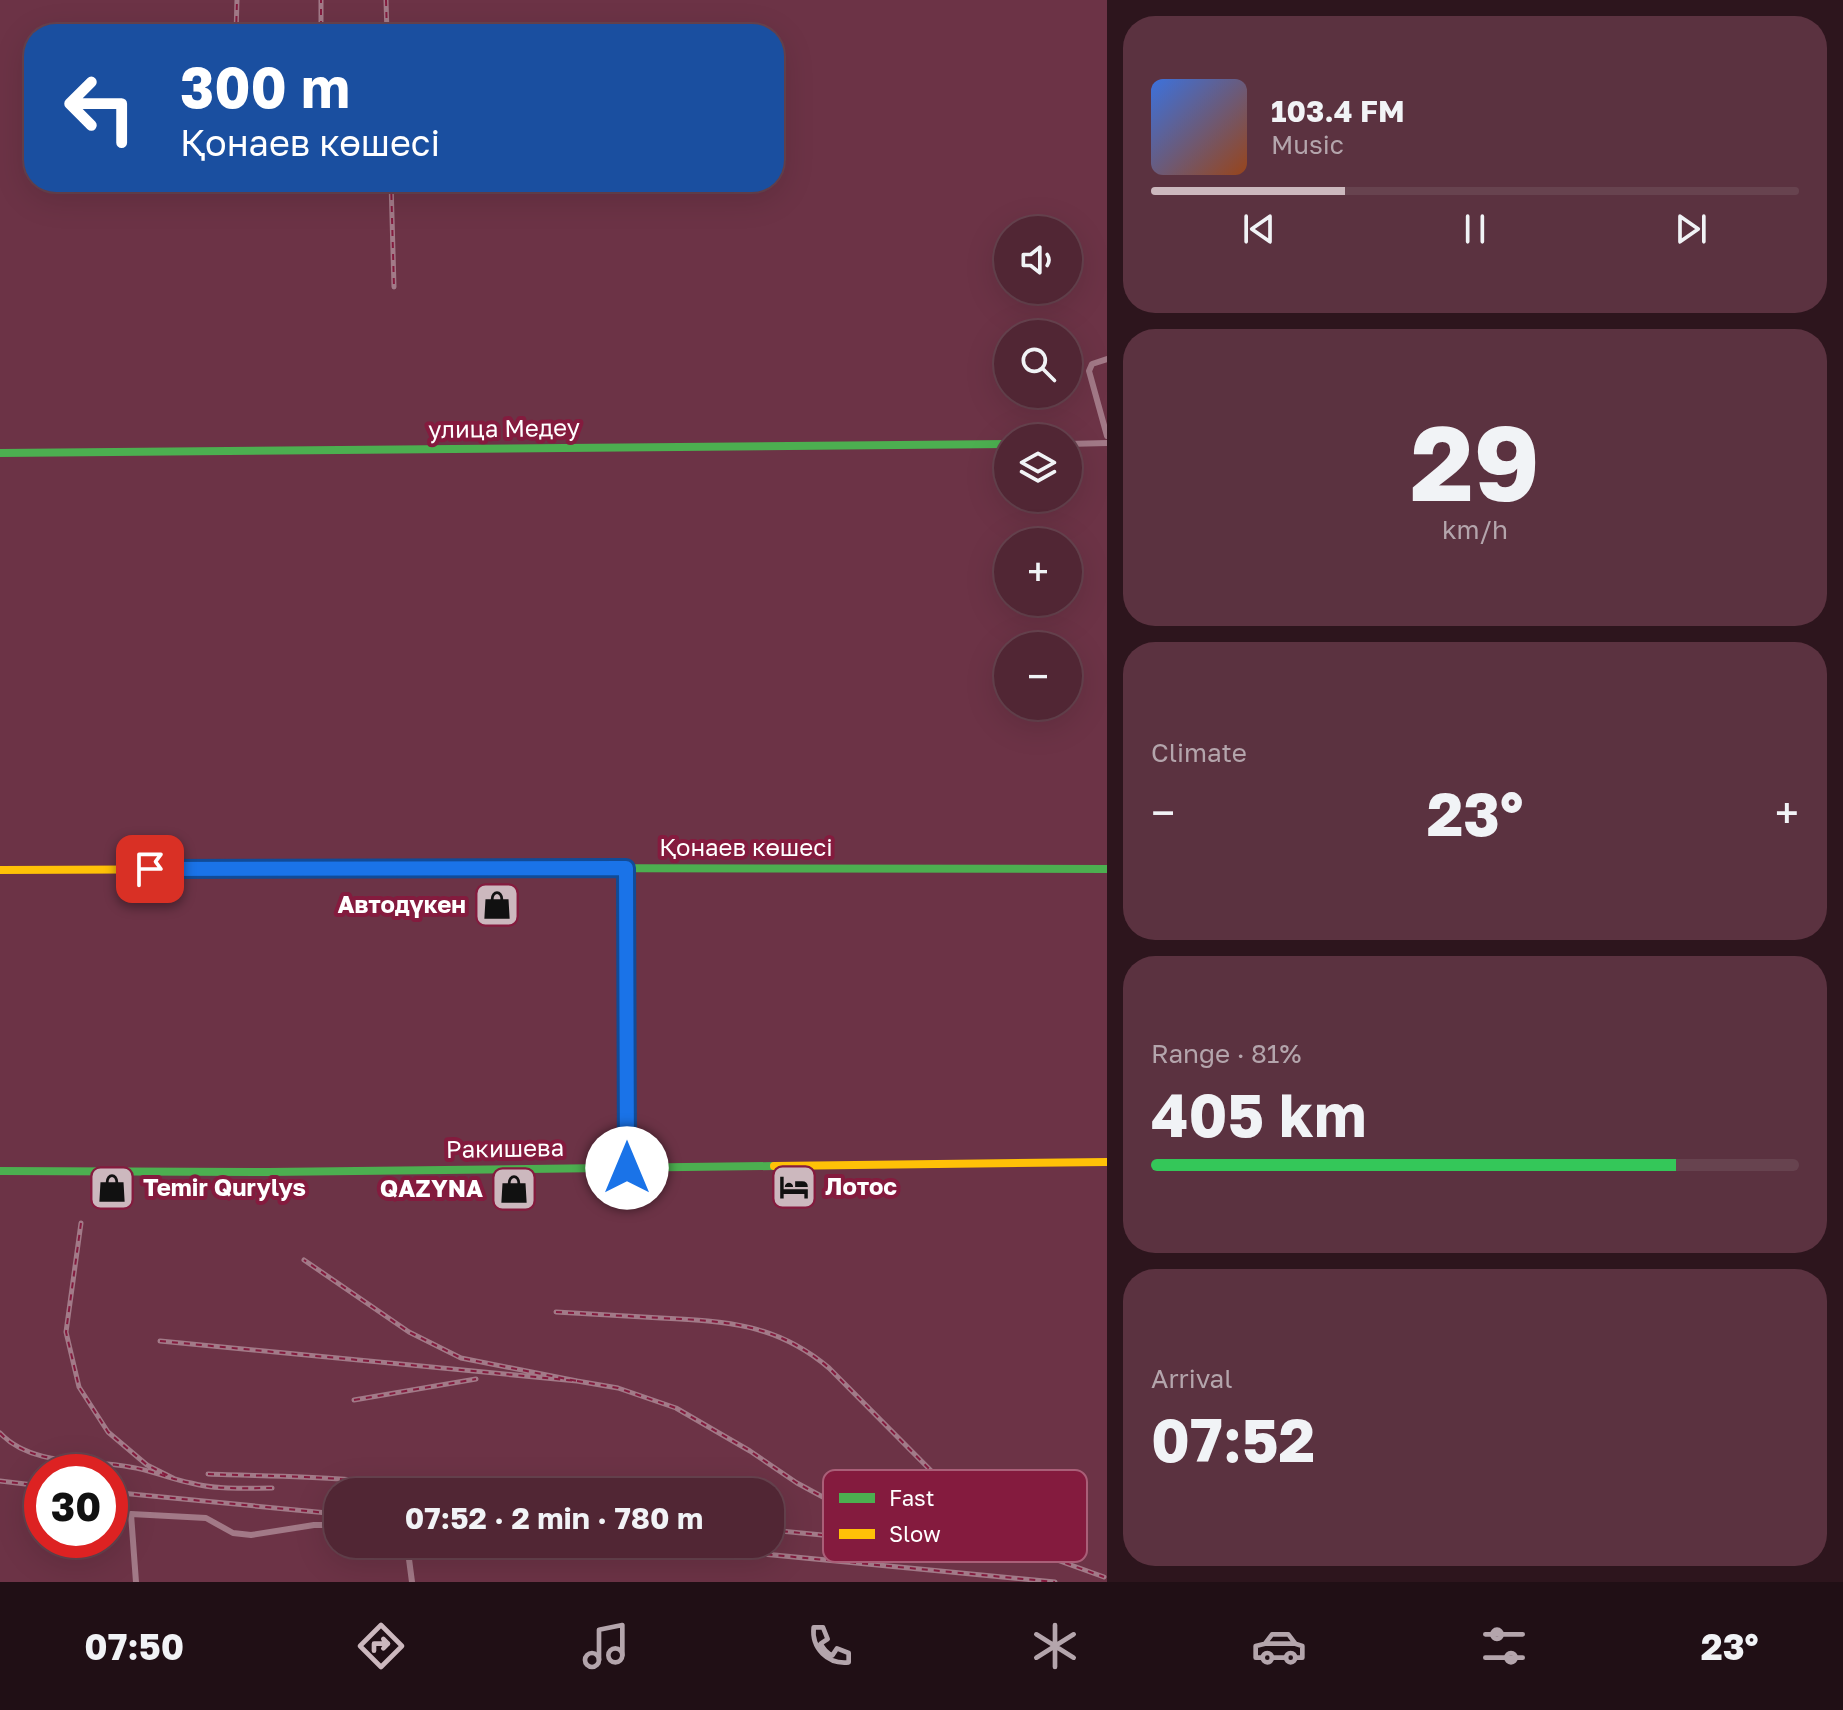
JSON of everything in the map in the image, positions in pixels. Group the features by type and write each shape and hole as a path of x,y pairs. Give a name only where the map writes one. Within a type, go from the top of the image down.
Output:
{"street":[{"path":"1106,359 1092,364 1089,371 1107,436"},
{"path":"1082,444 1107,443"},
{"name":"улица Медеу","path":"0,453 994,444"},
{"path":"626,868 627,1168"},
{"name":"Қонаев көшесі","path":"0,870 1107,869"},
{"name":"Ракишева","path":"0,1171 268,1172 1107,1162"},
{"path":"136,1582 131,1514 206,1518 233,1533 251,1535 324,1525"},
{"path":"409,1558 412,1582"}],"railway":[{"path":"236,24 237,0"},
{"path":"321,0 321,24"},
{"path":"386,0 387,24"},
{"path":"391,192 394,287"},
{"path":"81,1223 66,1332 79,1387 108,1432 147,1465 173,1478"},
{"path":"160,1341 577,1381 461,1358 409,1332 304,1260"},
{"path":"556,1312 729,1324 790,1342 829,1368 930,1470"},
{"path":"354,1400 476,1379"},
{"path":"577,1381 618,1388 676,1408 823,1497"},
{"path":"0,1433 13,1444 44,1457 138,1468 211,1487 272,1488"},
{"path":"208,1474 324,1479"},
{"path":"0,1481 24,1484"},
{"path":"128,1494 324,1513"},
{"path":"784,1531 823,1535"},
{"path":"784,1556 823,1560"},
{"path":"847,1562 1055,1582"},
{"path":"1063,1562 1104,1577"}],"traffic: fast":[{"path":"0,453 994,444"},
{"path":"512,868 1107,869"},
{"path":"0,1171 268,1172 774,1166"}],"traffic: slow":[{"path":"0,870 512,868"},
{"path":"774,1166 1107,1162"}],"place":[{"name":"Автодүкен","path":"497,905"},
{"name":"Лотос","path":"794,1187"},
{"name":"Temir Qurylys","path":"112,1188"},
{"name":"QAZYNA","path":"514,1189"}],"route":[{"path":"150,869 626,868 627,1168"}]}
